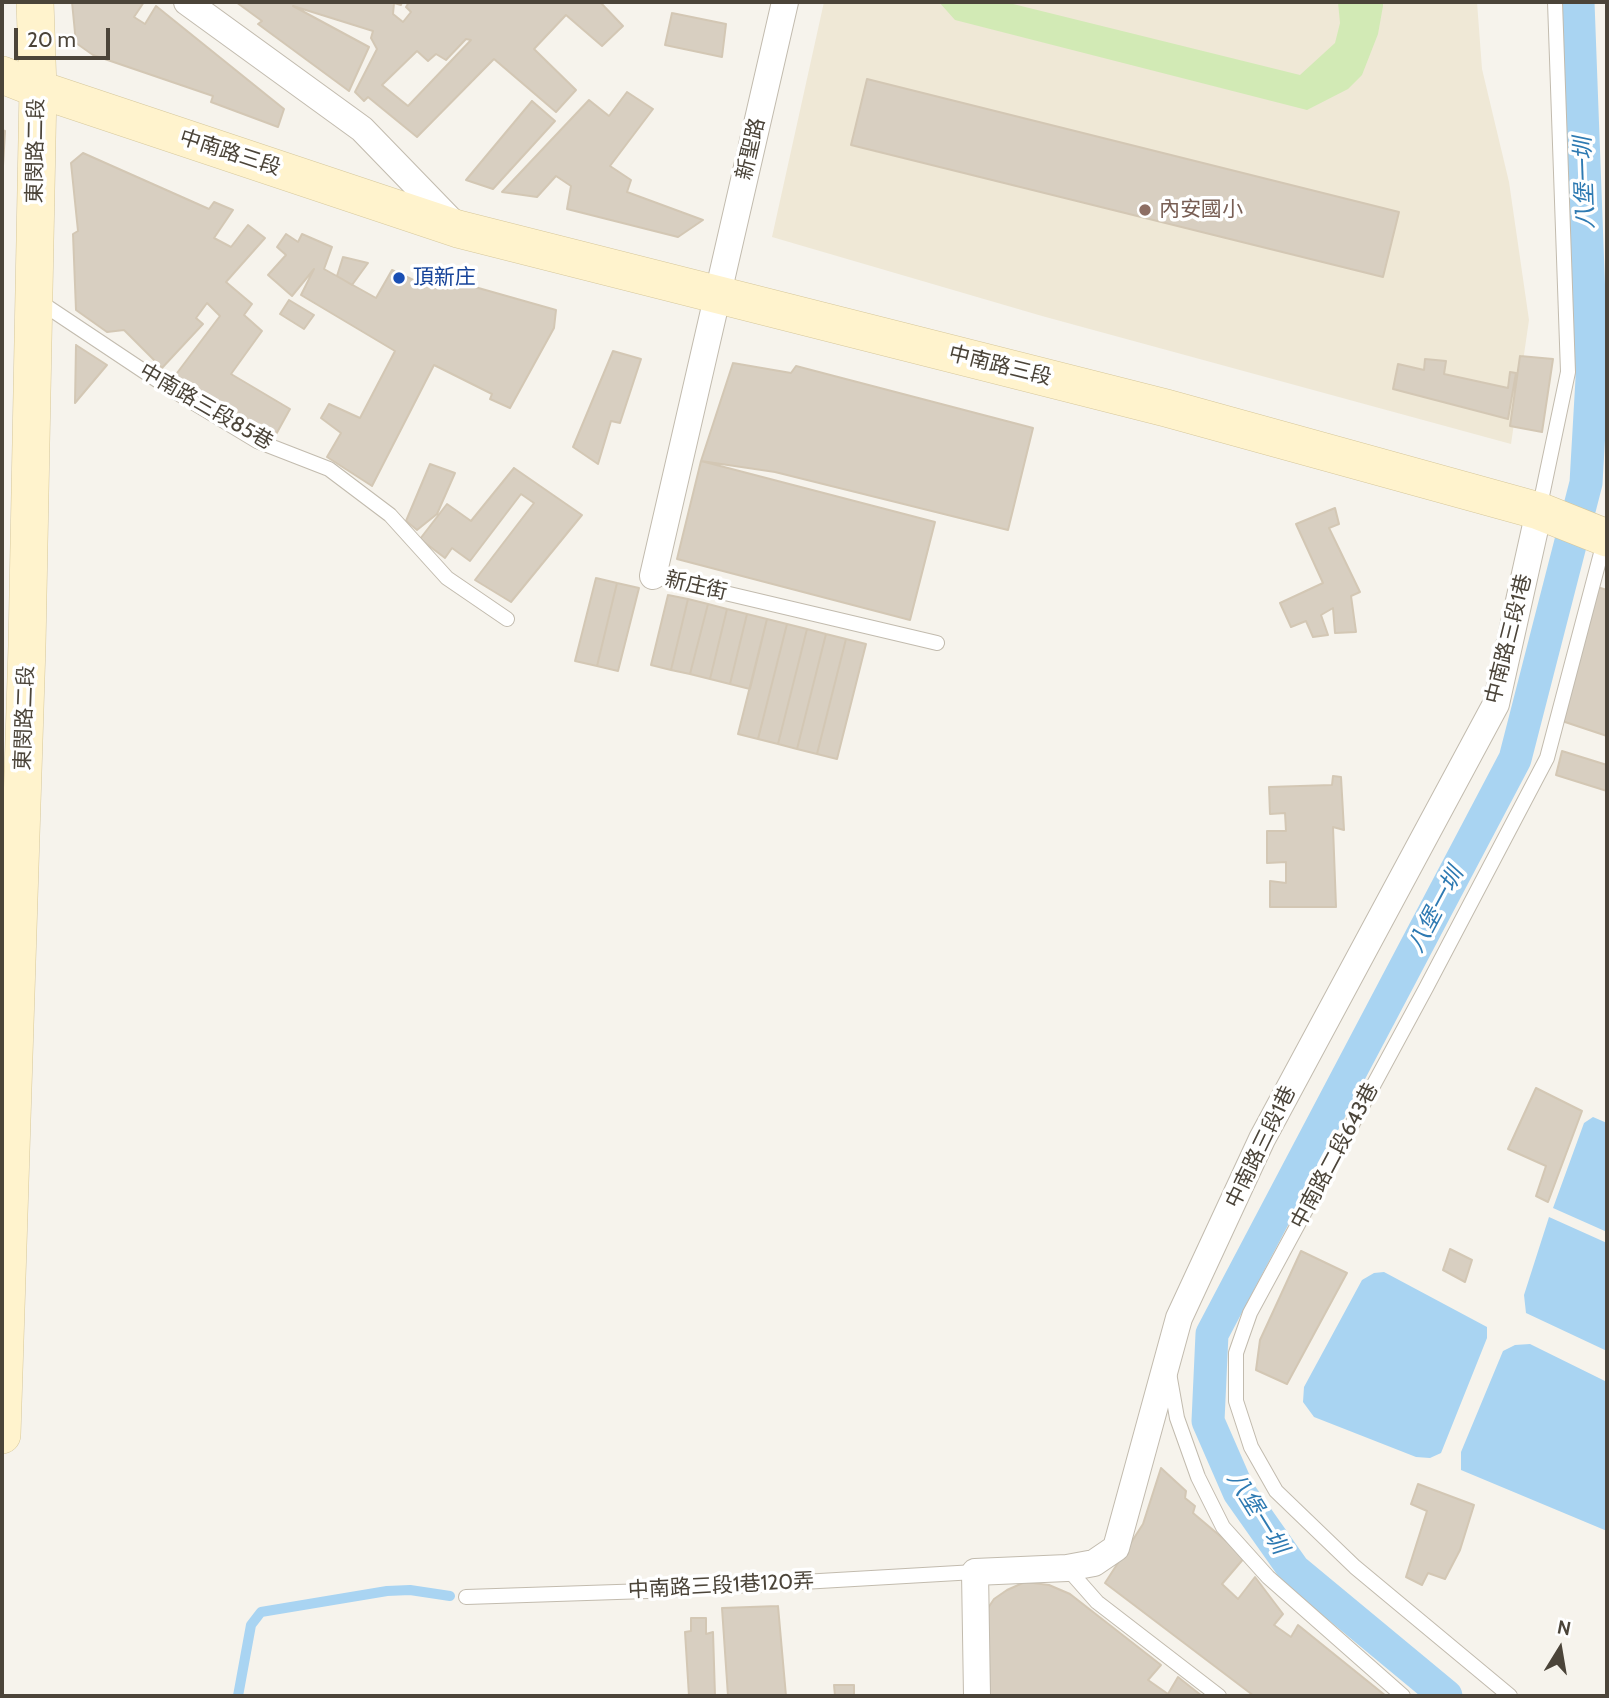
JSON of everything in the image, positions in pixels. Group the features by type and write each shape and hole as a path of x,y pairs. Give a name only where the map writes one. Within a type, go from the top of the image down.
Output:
{"main road":[{"name":"東閔路二段","path":"2,1434 11,892 27,646 38,89 35,2"},
{"name":"中南路三段","path":"2,75 458,229 1167,408 1539,511 1606,537"}],"street":[{"path":"187,2 362,129 458,229"},
{"name":"新聖路","path":"717,295 785,2"},
{"name":"新庄街","path":"653,576 717,295"},
{"name":"中南路三段1巷","path":"975,1572 1067,1568 1094,1563 1116,1548 1179,1318 1262,1139 1496,704 1539,511"},
{"path":"975,1572 977,1696"}],"lane":[{"path":"1539,511 1568,372 1555,2"},
{"name":"中南路三段85巷","path":"34,298 169,388 257,441 329,469 390,515 447,578 507,619"},
{"name":"中南路二段643巷","path":"1510,1696 1355,1567 1276,1491 1251,1447 1236,1401 1236,1353 1250,1313 1547,758 1606,537"},
{"name":"新庄街","path":"653,576 937,643"},
{"path":"1167,1359 1177,1418 1198,1477 1223,1527 1268,1577 1403,1696"},
{"path":"1067,1568 1097,1602 1219,1696"},
{"name":"中南路三段1巷120弄","path":"466,1598 647,1591 975,1572"}],"shaded area":[{"name":"內安國小","path":"824,2 1477,2 1482,69 1509,182 1529,320 1511,444 1042,316 772,237"}],"green space":[{"path":"939,2 1005,2 1300,75 1335,43 1340,23 1338,2 1383,2 1383,6 1378,34 1362,75 1348,89 1307,110 955,20"}],"water":[{"path":"1593,1117 1607,1123 1607,1232 1553,1208 1584,1123"},
{"path":"1549,1217 1607,1243 1607,1351 1526,1313 1524,1295"},
{"path":"1384,1272 1487,1327 1487,1338 1441,1453 1430,1458 1416,1457 1314,1417 1303,1402 1304,1387 1362,1280 1374,1273"},
{"path":"1530,1344 1607,1382 1607,1531 1461,1470 1461,1452 1503,1351 1515,1345"}],"building":[{"path":"72,2 144,2 134,17 145,24 156,6 284,109 278,127 211,102 213,96 93,55 76,43"},
{"path":"236,2 402,2 401,5 394,3 393,14 403,22 411,12 406,7 409,2 600,2 623,26 602,46 566,15 534,49 576,90 556,112 494,59 417,137 368,97 364,101 355,92 377,49 371,38 373,31 293,6 369,47 349,91 258,24 262,21","holes":["466,39 471,40 408,106 382,85 417,51 428,61 436,54 446,60"]},
{"path":"672,13 726,24 722,57 665,45"},
{"path":"867,79 1399,212 1383,277 851,145"},
{"path":"627,92 653,109 610,166 631,180 627,192 703,220 678,237 567,209 571,186 556,176 537,197 502,192 589,100 609,116"},
{"path":"532,101 555,121 493,189 466,180"},
{"path":"2,130 5,131 2,183"},
{"path":"83,153 209,209 214,202 233,210 214,238 231,247 248,225 265,238 226,282 252,304 244,315 262,331 231,374 290,409 274,438 206,398 205,405 171,381 220,316 207,303 196,318 203,324 162,368 124,330 107,332 76,310 73,234 78,231 71,163"},
{"path":"286,234 298,242 302,234 332,247 324,269 376,298 392,270 422,284 429,274 556,310 554,328 510,408 490,399 492,394 434,365 372,486 327,457 341,433 321,418 329,404 360,418 395,351 301,295 314,269 292,296 268,275 286,255 277,247"},
{"path":"343,257 368,263 352,285 337,276"},
{"path":"289,300 314,315 304,329 280,314"},
{"path":"76,345 107,365 75,403"},
{"path":"613,351 641,359 620,423 611,421 598,464 573,447"},
{"path":"1520,356 1553,359 1542,432 1510,426"},
{"path":"1425,359 1446,361 1444,374 1508,388 1510,372 1516,373 1508,419 1393,389 1398,364 1424,370"},
{"path":"733,363 791,373 796,366 1033,428 1008,530 775,472 701,461"},
{"path":"701,461 935,522 910,620 677,559"},
{"path":"430,464 455,473 437,514 417,530 406,521"},
{"path":"514,468 582,515 511,602 475,580 534,503 521,494 470,561 452,548 445,558 420,539 447,504 471,521"},
{"path":"1335,508 1339,524 1329,528 1360,592 1351,596 1356,632 1335,633 1333,608 1321,615 1328,635 1313,637 1306,621 1291,627 1280,603 1323,583 1296,524"},
{"path":"596,578 617,583 597,666 575,661"},
{"path":"617,583 639,588 618,671 597,666"},
{"path":"1597,587 1607,590 1607,736 1562,721"},
{"path":"668,595 688,599 671,670 651,665"},
{"path":"688,599 708,604 690,674 671,670"},
{"path":"708,604 727,609 710,679 690,674"},
{"path":"727,609 747,614 730,684 710,679"},
{"path":"747,614 767,619 750,689 730,684"},
{"path":"767,619 787,624 758,739 738,734"},
{"path":"787,624 807,629 778,744 758,739"},
{"path":"807,629 826,634 797,749 778,744"},
{"path":"826,634 846,639 817,754 797,749"},
{"path":"846,639 866,644 837,759 817,754"},
{"path":"1562,751 1607,765 1607,791 1556,775"},
{"path":"1333,776 1341,777 1344,830 1333,827 1336,907 1270,907 1270,881 1286,883 1286,862 1267,863 1267,831 1286,831 1285,813 1270,814 1269,787 1332,785"},
{"path":"1536,1088 1582,1111 1548,1202 1536,1196 1546,1166 1508,1149"},
{"path":"1450,1249 1472,1260 1465,1282 1443,1270"},
{"path":"1301,1251 1347,1273 1287,1384 1256,1370 1260,1340"},
{"path":"1161,1468 1186,1491 1185,1498 1195,1506 1193,1513 1245,1557 1222,1584 1238,1599 1255,1577 1283,1614 1274,1625 1291,1637 1298,1625 1386,1696 1254,1696 1105,1583 1143,1524"},
{"path":"1418,1484 1474,1505 1460,1550 1445,1579 1428,1573 1422,1585 1406,1577 1427,1511 1411,1504"},
{"path":"1025,1582 1049,1585 1070,1594 1161,1665 1148,1680 1168,1694 1178,1677 1202,1696 985,1696 984,1614 994,1599"},
{"path":"778,1606 786,1696 728,1696 722,1608"},
{"path":"691,1618 706,1618 706,1634 713,1632 715,1696 689,1696 685,1632 691,1631"},
{"path":"834,1685 854,1685 854,1696 835,1696"}],"waterway":[{"name":"八堡一圳","path":"1446,1696 1294,1570 1239,1492 1208,1421 1212,1334 1515,759 1586,483 1592,379 1578,2"},
{"path":"238,1696 251,1625 261,1612 387,1591 410,1590 450,1596"}],"place":[{"name":"內安國小","path":"1145,210"},
{"name":"頂新庄","path":"399,278"}]}
